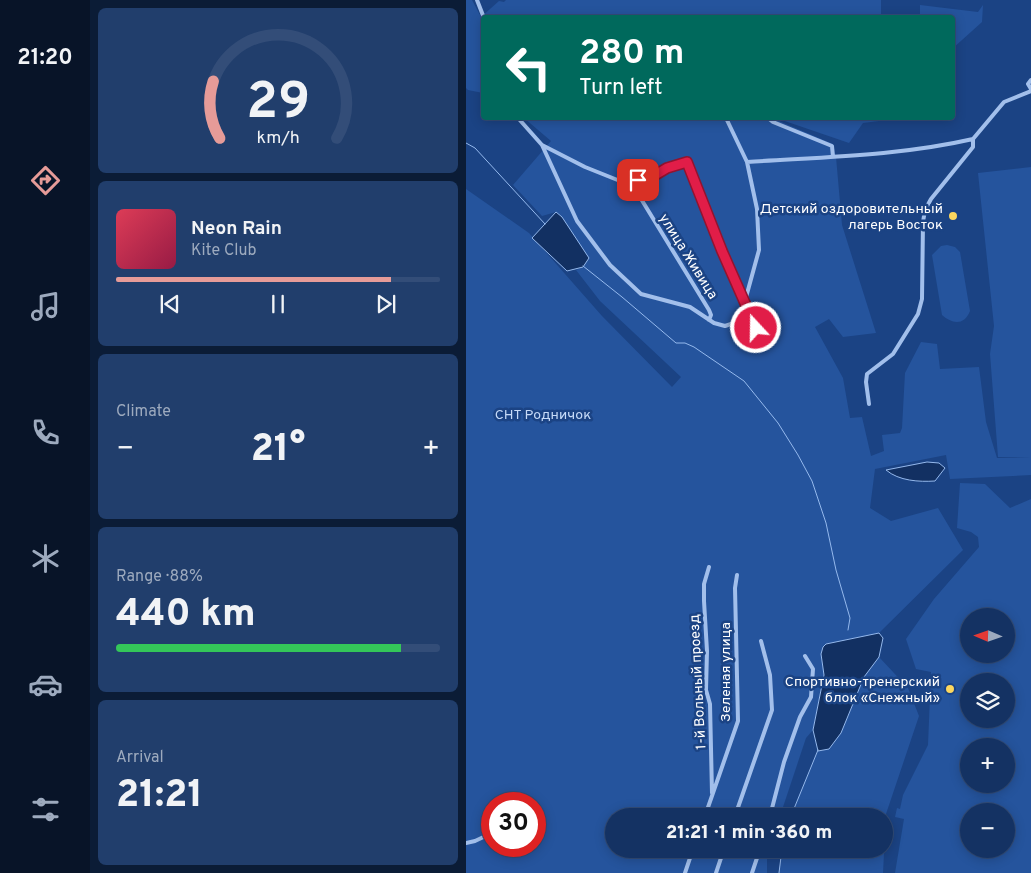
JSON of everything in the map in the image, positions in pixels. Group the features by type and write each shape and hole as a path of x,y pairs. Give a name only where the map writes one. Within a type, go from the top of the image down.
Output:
{"street":[{"path":"477,0 483,15"},
{"path":"869,404 866,382 868,374 893,354 918,314 922,299 922,222 925,210 931,199 973,147 973,139 1004,102 1023,94 1030,88 1031,80"},
{"path":"520,120 542,145 576,221 610,264 641,294 690,307 709,320 725,326 734,323 745,301 760,250 757,209 747,162 727,120"},
{"path":"770,120 832,146 833,157"},
{"path":"747,162 896,151 973,139"},
{"path":"542,145 585,167 625,183 652,177 667,168 687,162 722,251 756,328 770,345"},
{"name":"улица Живица","path":"625,183 635,189 710,310 712,315 709,320"},
{"name":"1-й Вольный проезд","path":"709,567 704,584 704,600 707,651 706,690 710,704 712,796"},
{"name":"Зеленая улица","path":"708,808 738,721 735,588 737,575"},
{"path":"737,808 772,710 770,675 761,641"},
{"path":"772,808 784,762 800,717 811,697 813,669 805,656"},
{"path":"466,843 481,838"},
{"path":"685,873 690,858"},
{"path":"716,873 721,858"},
{"path":"752,873 757,858"}],"green space":[{"path":"466,0 472,0 481,17 481,93 466,88"},
{"path":"506,0 881,0 881,15 483,15 499,1 504,2"},
{"path":"920,5 978,12 983,5 982,22 955,46 955,15 920,15"},
{"name":"СНТ Родничок","path":"526,120 777,120 833,144 836,157 842,225 876,333 843,337 829,319 815,327 843,378 850,418 862,417 871,456 884,451 882,435 900,433 902,428 905,373 921,342 937,344 940,369 979,367 986,422 997,458 1031,457 1031,475 950,479 946,455 875,469 870,508 891,521 938,508 963,550 879,633 827,644 823,647 821,654 824,675 813,730 806,738 783,808 605,808 605,858 767,858 767,873 466,873 466,189 529,233 602,316 672,387 681,377 600,301 576,270 583,267 562,217 556,212 542,216 513,185 551,141"},
{"path":"782,120 887,120 863,123 849,143"},
{"path":"1031,167 1031,457 998,457 990,354 994,326 978,173"},
{"path":"941,246 955,247 960,252 970,311 964,319 958,322 954,322 942,315 932,255"},
{"path":"960,483 985,484 1010,508 1031,499 1031,873 895,873 904,819 895,817 897,808 900,809 903,795 928,745 931,672 916,669 906,639 934,599 979,547 978,537 971,532 957,528"},
{"path":"879,657 908,688 919,716 888,808 794,808 818,751 829,749 841,733 864,677"},
{"path":"781,858 884,858 883,873 779,873"}],"shaded area":[{"path":"556,212 562,217 589,258 583,267 567,271 532,238"},
{"path":"927,462 939,463 945,468 935,481 903,479 886,470"},
{"path":"879,633 883,638 879,657 864,677 841,733 829,749 818,751 813,730 824,675 821,654 823,647 826,644"}],"waterway":[{"path":"466,143 475,148 545,224"},
{"path":"583,266 676,343 685,343 694,347 744,381 778,423 812,481 826,523 836,570 850,618 848,630"},
{"path":"794,808 818,750"},
{"path":"779,873 781,858"}],"place":[{"name":"Детский оздоровительный лагерь Восток","path":"953,216"},
{"name":"Спортивно-тренерский блок «Снежный»","path":"950,689"}],"route":[{"path":"638,180 652,177 667,168 687,162 722,251 756,328"}]}
